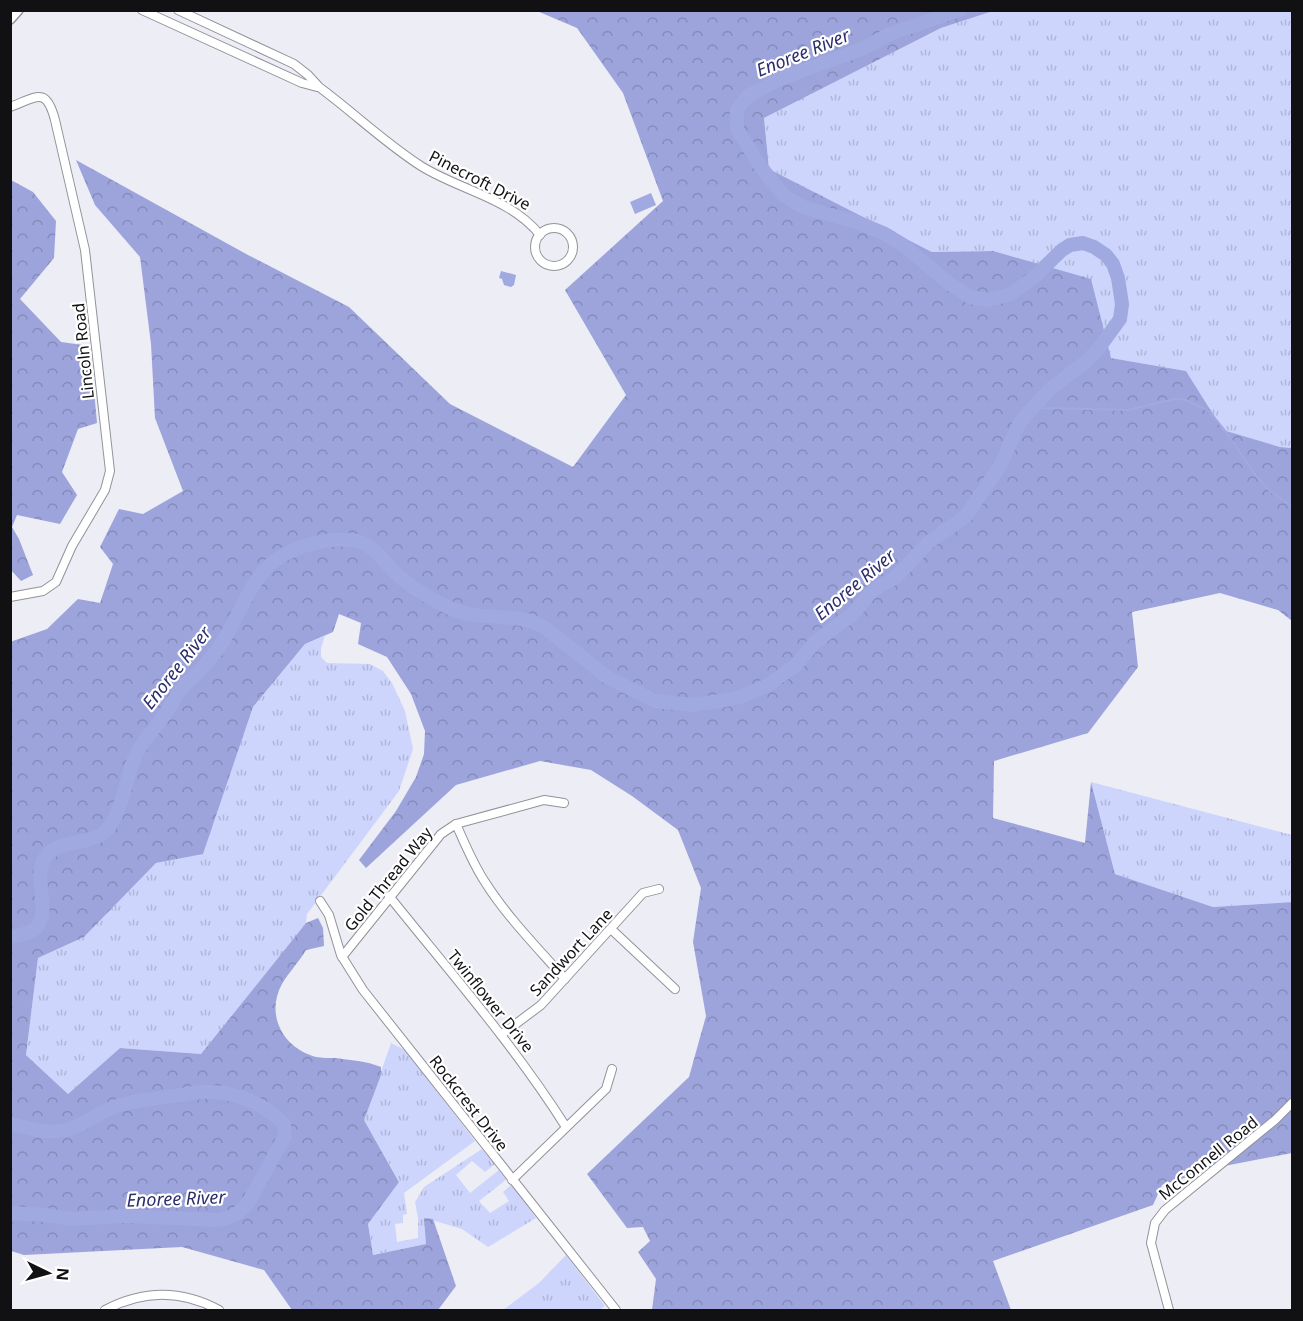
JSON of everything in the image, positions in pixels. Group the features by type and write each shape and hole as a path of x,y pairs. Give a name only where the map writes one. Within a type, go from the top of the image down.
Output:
{"street":[{"path":"10,19 18,10"},
{"name":"Pinecroft Drive","path":"142,10 302,82 319,87"},
{"name":"Pinecroft Drive","path":"178,10 294,64 319,87 415,162 517,213 530,222 540,235"},
{"name":"Lincoln Road","path":"10,106 40,96 46,98 51,104 85,250 110,471 105,490 72,546 56,582 43,591 10,597"},
{"path":"555,228 567,233 573,244 568,260 561,265 553,266 541,261 535,250 540,235 555,228"},
{"name":"Gold Thread Way","path":"342,957 441,834 456,824 544,800 564,803"},
{"path":"456,824 486,884 565,979"},
{"name":"Sandwort Lane","path":"501,1035 541,1005 643,893 659,888"},
{"name":"Twinflower Drive","path":"389,896 501,1035 542,1089 566,1127"},
{"name":"Rockcrest Drive","path":"320,901 330,915 336,943 342,957 363,990 616,1311"},
{"path":"611,929 675,989"},
{"path":"513,1180 606,1089 612,1069"},
{"name":"McConnell Road","path":"1169,1311 1151,1243 1155,1223 1165,1210 1293,1103"},
{"path":"105,1311 136,1298 162,1294 192,1298 219,1311"}],"green space":[{"path":"537,11 993,11 941,28 764,118 769,169 932,252 993,251 1091,279 1111,358 1186,371 1223,430 1280,447 1292,448 1292,621 1278,610 1220,593 1132,612 1138,667 1088,733 994,761 993,818 1085,843 1091,782 1115,874 1213,907 1292,902 1292,1153 1219,1167 1162,1185 1153,1205 993,1261 1011,1310 652,1310 656,1279 638,1252 650,1241 643,1227 627,1228 587,1174 689,1077 706,1016 693,942 701,888 678,830 632,796 591,770 540,761 456,785 366,868 359,860 396,811 416,777 424,754 425,731 411,694 387,657 358,644 361,623 339,614 333,632 305,644 253,707 203,854 156,863 84,937 38,958 26,1055 68,1094 120,1048 201,1054 306,923 318,918 323,928 324,946 306,950 282,984 277,996 276,1007 280,1029 294,1046 304,1053 316,1057 370,1063 381,1067 381,1075 364,1120 399,1182 368,1224 373,1255 426,1244 424,1218 433,1219 456,1286 438,1310 292,1310 264,1270 182,1247 24,1255 11,1251 10,642 47,629 78,599 100,603 113,564 100,547 119,509 143,514 183,491 155,418 151,344 140,257 95,205 76,160 248,255 349,307 450,404 573,467 626,395 565,290 663,201 623,93 577,28"},
{"path":"993,11 1292,11 1292,448 1280,447 1223,430 1186,371 1111,358 993,251 932,252 769,169 764,118 941,28"},
{"path":"11,180 33,192 56,221 54,258 20,299 61,342 90,346 97,423 78,429 62,472 77,495 60,524 17,515 12,527 33,575 21,581 10,569"},
{"path":"325,636 321,657 327,663 370,664 383,671 392,683 405,711 413,749 399,791 307,914 306,923 201,1054 120,1048 68,1094 26,1055 38,958 84,937 156,863 203,853 253,707 305,644"},
{"path":"1091,782 1292,835 1292,902 1213,907 1115,874"},
{"path":"391,1043 405,1050 475,1141 404,1193 407,1214 403,1215 403,1223 395,1224 397,1242 418,1238 415,1202 424,1187 482,1149 495,1164 485,1172 472,1161 456,1175 470,1193 499,1170 507,1179 479,1201 490,1213 509,1201 503,1192 512,1184 536,1218 488,1247 462,1229 425,1218 426,1244 373,1255 368,1224 399,1181 364,1120"},
{"path":"566,1255 605,1306 599,1310 503,1310 539,1283"}],"shaded area":[{"path":"651,193 656,205 635,214 630,202"},
{"path":"501,271 516,275 514,285 511,287 504,285 502,279 499,278"}],"waterway":[{"name":"Enoree River","path":"10,937 31,932 41,920 40,871 48,854 63,845 96,837 109,827 118,809 140,747 182,688 217,650 254,584 264,571 291,551 323,541 357,541 370,547 407,582 445,606 463,613 533,622 544,627 607,677 655,701 692,705 740,697 768,685 796,665 815,642 853,614 872,591 896,577 929,542 966,516 1000,466 1020,422 1049,390 1087,361 1120,319 1122,304 1118,278 1113,264 1106,255 1094,247 1083,243 1070,245 1032,279 1011,294 987,300 970,297 950,284 903,245 885,234 859,223 803,207 783,195 761,167 737,129 737,110 748,96 780,79 862,49 890,34 960,10"},
{"path":"1030,410 1044,408 1128,410 1175,399 1186,400 1209,411 1256,476 1271,492 1292,506"},
{"name":"Enoree River","path":"10,1124 38,1130 58,1131 72,1128 108,1109 129,1103 197,1092 216,1092 238,1096 258,1104 284,1124 285,1136 248,1203 239,1212 227,1218 218,1220 125,1216 72,1219 10,1213"}]}
